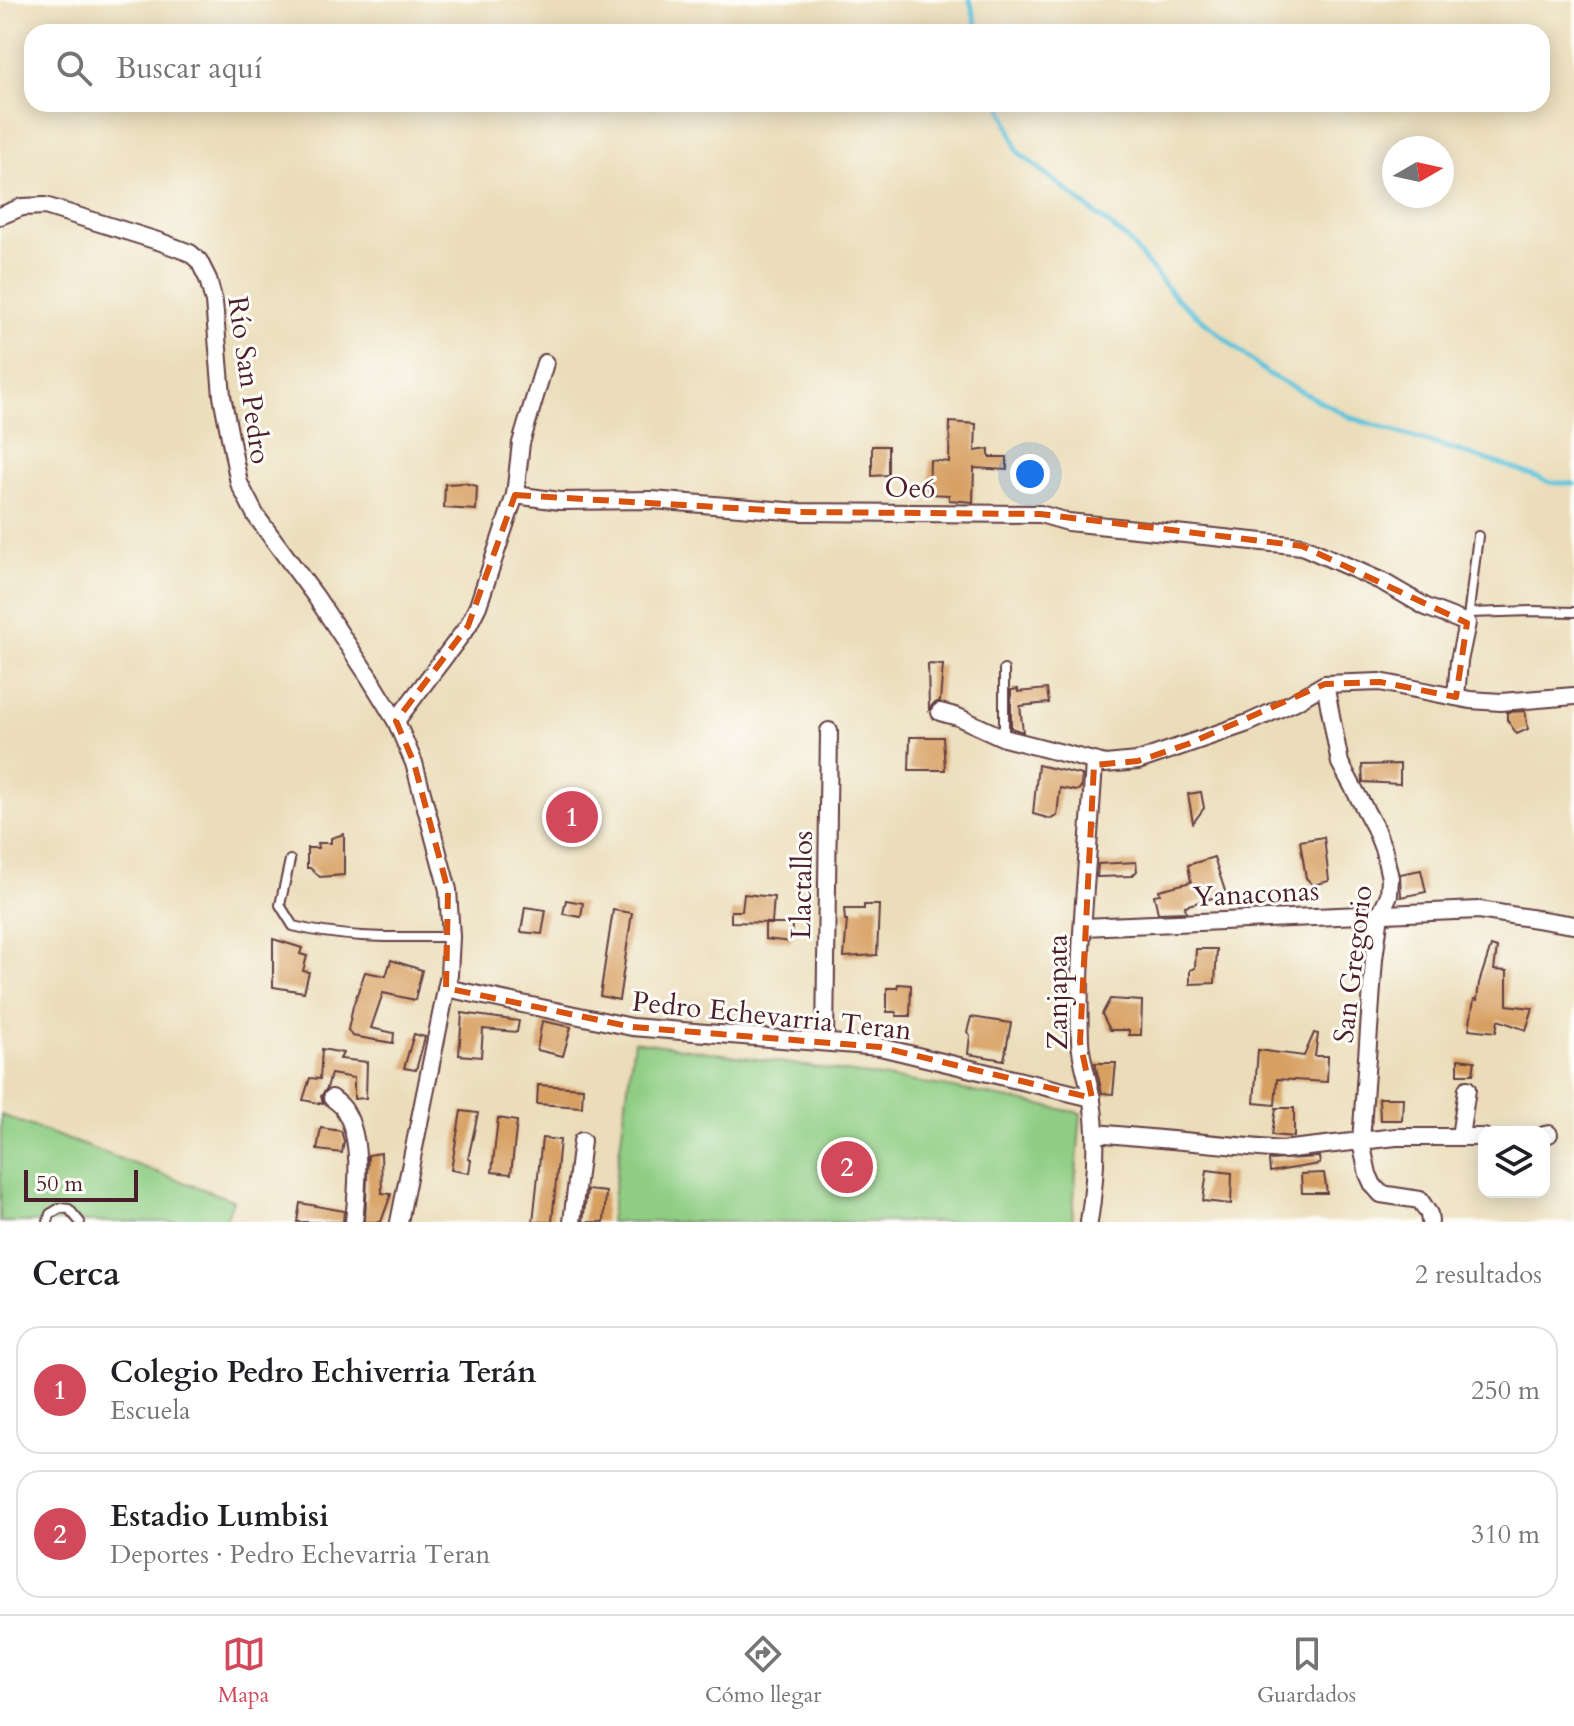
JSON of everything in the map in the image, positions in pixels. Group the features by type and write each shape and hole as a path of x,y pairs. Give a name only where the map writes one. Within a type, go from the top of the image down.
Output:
{"street":[{"name":"Río San Pedro","path":"0,216 22,207 45,206 161,242 190,253 199,261 214,302 222,396 239,483 256,516 316,597 396,721"},
{"path":"399,1222 446,988 451,937 448,890 414,763 396,721 468,626 478,606 515,495 521,443 545,363"},
{"name":"Oe6","path":"515,495 560,501 652,500 800,512 1040,514 1068,522 1302,546 1383,582 1426,607 1468,618"},
{"path":"1456,697 1459,661 1468,618"},
{"path":"940,712 1004,738 1105,764 1138,761 1248,723 1325,684 1380,682 1456,697 1501,702 1574,696"},
{"name":"San Gregorio","path":"1325,684 1340,763 1384,851 1390,878 1389,895 1380,914 1374,959 1361,1142 1373,1185 1381,1194 1420,1200 1429,1214 1430,1222"},
{"name":"Llactallos","path":"825,1041 829,731"},
{"name":"Zanjapata","path":"1089,1222 1095,1133 1092,1098 1080,1042 1083,927 1094,762"},
{"name":"Yanaconas","path":"1083,927 1479,910 1574,925"},
{"name":"Pedro Echevarria Teran","path":"446,988 632,1027 880,1047 1092,1098"},
{"path":"1460,1137 1467,1089"},
{"path":"332,1098 345,1110 358,1163 354,1222"},
{"path":"1095,1133 1282,1150 1396,1137 1478,1137"},
{"path":"572,1222 582,1141"}],"lane":[{"path":"1478,536 1468,618 1532,611 1574,612"},
{"path":"1004,670 1004,738"},
{"path":"290,860 280,905 293,926 363,936 451,937"},
{"path":"48,1222 50,1214 60,1208 69,1209 80,1222"}],"highlighted area":[{"path":"515,495 800,512 1040,514 1302,546 1467,623 1456,697 1380,682 1325,684 1188,744 1138,761 1094,765 1080,1042 1092,1098 880,1047 632,1027 446,988 448,890 414,763 396,721 468,626"}],"green space":[{"path":"634,1041 943,1086 1081,1113 1072,1222 610,1222"},
{"path":"1,1115 233,1200 225,1222 0,1222"}],"building":[{"path":"950,422 976,424 975,451 989,449 989,457 1007,457 1007,470 974,468 973,502 949,500 949,495 929,494 930,460 949,462"},
{"path":"872,446 888,446 888,475 872,476"},
{"path":"445,484 477,486 476,510 444,508"},
{"path":"928,664 943,665 940,701 929,710"},
{"path":"1018,689 1018,692 1047,689 1049,703 1020,706 1023,732 1011,728 1011,690"},
{"path":"1525,711 1528,729 1517,734 1507,720 1507,712"},
{"path":"910,737 943,737 945,770 909,770"},
{"path":"1400,764 1400,784 1363,782 1362,765"},
{"path":"1038,765 1082,775 1081,788 1076,791 1060,788 1057,816 1051,819 1033,814"},
{"path":"1201,792 1204,808 1193,823 1188,794"},
{"path":"344,834 344,875 320,877 307,868 307,848 318,848 317,843 331,843 331,838"},
{"path":"1324,837 1329,881 1313,885 1306,878 1300,841"},
{"path":"1214,857 1226,894 1185,906 1186,912 1158,913 1154,895 1160,894 1159,890 1191,882 1188,865"},
{"path":"1136,862 1137,871 1132,876 1097,877 1098,864"},
{"path":"1421,870 1426,892 1401,897 1400,874"},
{"path":"744,894 774,897 772,923 731,922 731,911 742,911"},
{"path":"566,900 583,903 581,917 563,914"},
{"path":"864,905 879,905 877,955 844,957 847,920 844,909 864,909"},
{"path":"525,907 546,910 542,934 521,932"},
{"path":"613,910 632,913 619,1000 600,996"},
{"path":"765,924 792,924 791,942 765,939"},
{"path":"273,939 302,948 300,954 307,956 303,971 309,972 304,992 273,987"},
{"path":"1491,946 1497,948 1494,970 1507,971 1507,1005 1533,1008 1526,1030 1498,1020 1496,1032 1469,1029 1474,999 1477,1000"},
{"path":"1196,949 1217,949 1215,983 1190,984"},
{"path":"391,960 422,970 415,1000 383,993 371,1028 394,1033 393,1043 352,1036 348,1030 365,972 386,976"},
{"path":"898,984 911,985 910,1016 887,1012 887,988 897,988"},
{"path":"1110,999 1142,1001 1141,1035 1129,1035 1129,1030 1110,1030 1102,1014"},
{"path":"462,1013 519,1021 517,1032 483,1029 481,1057 459,1055"},
{"path":"971,1017 1011,1023 1004,1060 968,1054 970,1035 967,1032"},
{"path":"542,1021 571,1027 563,1056 537,1050"},
{"path":"1314,1033 1318,1034 1315,1056 1328,1056 1327,1082 1277,1079 1275,1105 1254,1103 1258,1050 1304,1056"},
{"path":"414,1034 425,1037 416,1070 404,1068"},
{"path":"322,1049 343,1053 340,1059 367,1062 366,1098 354,1099 354,1078 331,1074 321,1096 323,1104 303,1100 310,1078 320,1079"},
{"path":"1458,1059 1475,1061 1473,1074 1458,1074"},
{"path":"1095,1063 1116,1063 1113,1094 1102,1093"},
{"path":"538,1085 583,1088 582,1107 537,1104"},
{"path":"1379,1098 1403,1098 1402,1120 1380,1120"},
{"path":"1276,1108 1294,1108 1294,1137 1272,1135"},
{"path":"461,1111 478,1113 468,1159 471,1160 469,1173 451,1170"},
{"path":"498,1118 517,1121 511,1174 492,1172"},
{"path":"321,1128 341,1131 344,1141 342,1153 317,1150"},
{"path":"542,1138 560,1140 552,1222 533,1222"},
{"path":"381,1153 382,1193 391,1194 381,1222 365,1222 368,1155"},
{"path":"1319,1157 1320,1164 1270,1172 1269,1160"},
{"path":"1207,1170 1232,1173 1231,1204 1203,1201"},
{"path":"1324,1173 1327,1193 1302,1193 1301,1174"},
{"path":"587,1190 606,1192 604,1222 583,1222"},
{"path":"300,1203 344,1211 343,1222 297,1222"}],"waterway":[{"path":"970,0 976,24"},
{"path":"1004,112 1018,152 1126,238 1176,298 1268,374 1352,418 1549,482 1574,484"}],"place":[{"name":"Colegio Pedro Echiverria Terán","path":"572,817"},
{"name":"Estadio Lumbisi","path":"847,1167"}]}
